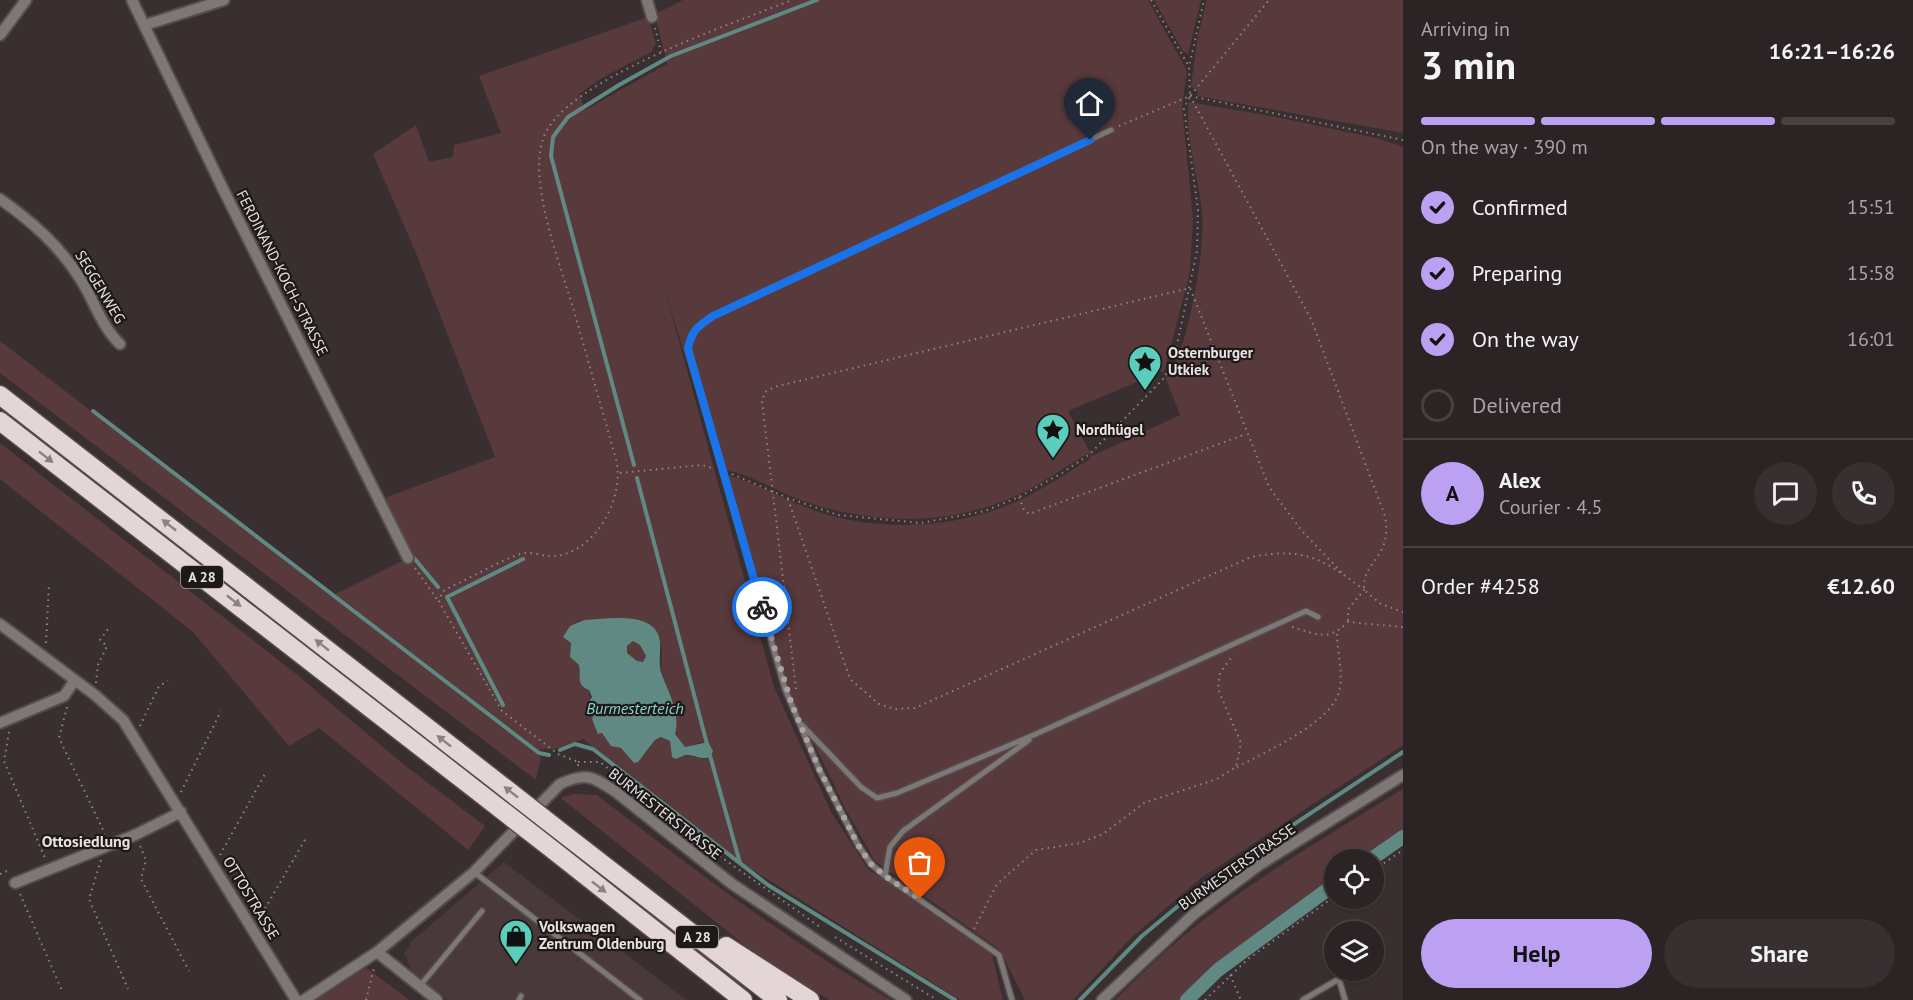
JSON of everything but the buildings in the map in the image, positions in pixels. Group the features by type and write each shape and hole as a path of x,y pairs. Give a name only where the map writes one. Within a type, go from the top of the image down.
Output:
{"highway":[{"name":"A 28","path":"0,395 778,1000"},
{"name":"A 28","path":"0,421 743,1000"},
{"path":"616,874 647,886 733,951 810,1000"},
{"path":"698,966 716,991 726,1000"}],"street":[{"path":"0,35 26,0"},
{"name":"FERDINAND-KOCH-STRASSE","path":"132,0 408,558"},
{"path":"145,25 224,0"},
{"path":"647,0 652,17"},
{"name":"SEGGENWEG","path":"0,199 48,236 80,277 107,332 120,344"},
{"name":"OTTOSTRASSE","path":"0,624 95,695 123,720 296,1000"},
{"path":"3,721 64,696 75,680"},
{"name":"BURMESTERSTRASSE","path":"1102,1000 1194,914 1259,865 1403,775"},
{"path":"304,1000 377,952 474,872 560,784 578,776"},
{"name":"BURMESTERSTRASSE","path":"578,776 598,780 607,786 732,884 906,1000"},
{"path":"15,883 135,835 178,808"},
{"path":"377,952 436,1000"}],"lane":[{"path":"1012,1000 999,955 972,934 885,876 871,864 858,845 785,689 688,349 690,335 696,327 713,316 1112,130"},
{"path":"799,722 861,787 877,798 897,793 1036,734 1306,611 1318,617"},
{"path":"885,876 890,847 903,831 1036,734"},
{"path":"474,872 640,1000"},
{"path":"419,987 482,911"},
{"path":"1303,1000 1339,979 1345,1000"}],"path":[{"path":"439,602 442,592 452,586 520,554 557,556 581,545 605,519 619,486 620,472 547,218 539,168 543,138 558,116 605,79 661,53 792,0"},
{"path":"1151,0 1189,67"},
{"path":"1204,0 1189,67 1190,96 1311,319 1385,516 1388,533 1384,549 1368,570 1364,590 1348,609 1348,622 1337,633 1326,636 1291,627"},
{"path":"723,472 743,476 772,492 838,515 921,523 985,511 1019,497 1062,473 1090,453 1166,377 1175,354 1197,251 1198,209 1184,109 1190,96 1269,0"},
{"path":"652,17 661,53"},
{"path":"1112,130 1190,96 1403,140"},
{"path":"1190,288 1247,429 1246,434 1269,487 1302,531 1342,573 1381,604 1403,612"},
{"path":"796,691 762,401 765,392 774,387 1190,288"},
{"path":"1019,497 1024,510 1029,514 1246,434"},
{"path":"620,472 702,465"},
{"path":"788,498 850,679 879,704 895,709 915,708 1251,557 1278,552 1297,552 1342,573"},
{"path":"408,558 439,602 502,711 558,754 578,762 600,762 711,850 759,884 827,932 937,1000"},
{"path":"45,658 49,584"},
{"path":"1348,622 1403,627"},
{"path":"95,695 98,665 107,646 100,640 108,629"},
{"path":"972,934 997,884 1036,850 1080,843 1103,834 1144,803 1217,779 1311,726 1338,696 1341,678 1337,633"},
{"path":"1236,767 1241,743 1218,689 1220,673 1232,656 1242,651"},
{"path":"135,737 159,686 168,681"},
{"path":"178,808 221,711"},
{"path":"3,721 10,730 4,760 50,869"},
{"path":"578,762 578,776"},
{"path":"214,865 265,774"},
{"path":"135,835 146,860 141,879 189,971"},
{"path":"253,929 306,838"},
{"path":"1384,863 1403,850"},
{"path":"15,883 63,993"},
{"path":"1205,1000 1248,958 1324,904"},
{"path":"366,1000 377,952"},
{"path":"1230,974 1241,1000"}],"shaded area":[{"path":"683,0 1148,0 1187,71 1182,106 1193,219 1190,272 1164,372 1168,378 1189,322 1203,228 1188,128 1189,102 1376,138 1403,147 1403,745 1201,878 1131,938 1073,1000 1025,1000 1000,950 875,861 845,808 787,688 666,294 774,687 831,812 868,869 992,955 1003,1000 960,1000 748,867 583,739 560,748 538,750 335,594 408,558 379,500 495,457 416,253 373,154 416,125 429,162 453,157 454,145 501,133 479,76 648,17 656,44 651,52 602,78 579,94 585,110 667,64 655,14","holes":["1163,371 1180,415 1092,456 1068,411","1089,453 1091,457 1087,461 1020,500 974,516 926,524 876,524 828,515 727,475 725,470 809,503 835,510 888,518 915,519 941,517 993,505 1027,491","636,620 655,631 662,648 661,670 671,697 675,734 685,747 703,742 706,759 672,753 670,741 661,737 655,740 645,754 625,752 602,733 599,734 595,715 597,708 590,699 589,690 579,677 579,665 570,657 572,646 569,641 577,622"]},
{"path":"1154,0 1201,0 1188,54 1183,51"},
{"path":"1207,0 1403,0 1403,133 1197,96 1198,92 1191,86 1197,40"},
{"path":"0,341 541,757 536,780 0,373"},
{"path":"0,443 295,673 403,764 485,826 468,850 319,728 289,746 193,632 0,479"},
{"path":"633,641 640,645 646,656 643,662 637,661 627,653 627,646"},
{"path":"1403,789 1403,830 1375,849 1324,849 1324,885 1221,959 1180,1000 1115,1000 1165,952 1221,907 1311,846"},
{"path":"573,794 597,795 777,928 891,1000 830,1000 772,967 561,798"},
{"path":"504,862 686,1000 448,1000 413,974 404,953 412,941"},
{"path":"366,968 410,1000 316,1000"}],"water":[{"name":"Burmesterteich","path":"623,618 645,622 652,627 659,638 661,672 675,711 675,734 685,747 708,742 713,751 711,755 705,758 685,755 676,759 672,757 670,741 661,737 655,740 638,762 634,763 621,748 611,746 602,733 598,734 592,719 597,708 587,704 592,697 589,690 582,686 579,665 570,657 571,643 563,637 570,626 584,620","holes":["633,641 640,645 646,656 643,662 637,661 627,653 627,646"]}],"waterway":[{"path":"634,465 551,156 553,137 568,117 671,56 817,0"},
{"path":"93,411 539,753 549,755"},
{"path":"637,478 707,744"},
{"path":"414,558 438,587"},
{"path":"503,705 447,597 523,559"},
{"path":"560,750 575,744 593,749 768,885 955,1000"},
{"path":"709,752 740,863"},
{"path":"1080,1000 1142,936 1207,882 1403,752"},
{"path":"1384,850 1403,837"},
{"path":"1187,1000 1218,970 1324,892"}],"way so far":[{"path":"762,607 785,689 819,769 858,845 871,864 920,899"}],"place":[{"name":"Osternburger Utkiek","path":"1145,391"},
{"name":"Nordhügel","path":"1053,459"},
{"name":"Volkswagen Zentrum Oldenburg","path":"516,965"}],"district":[{"name":"Ottosiedlung","path":"86,841"}],"route":[{"path":"762,607 688,349 690,335 696,327 713,316 1090,140"}]}
